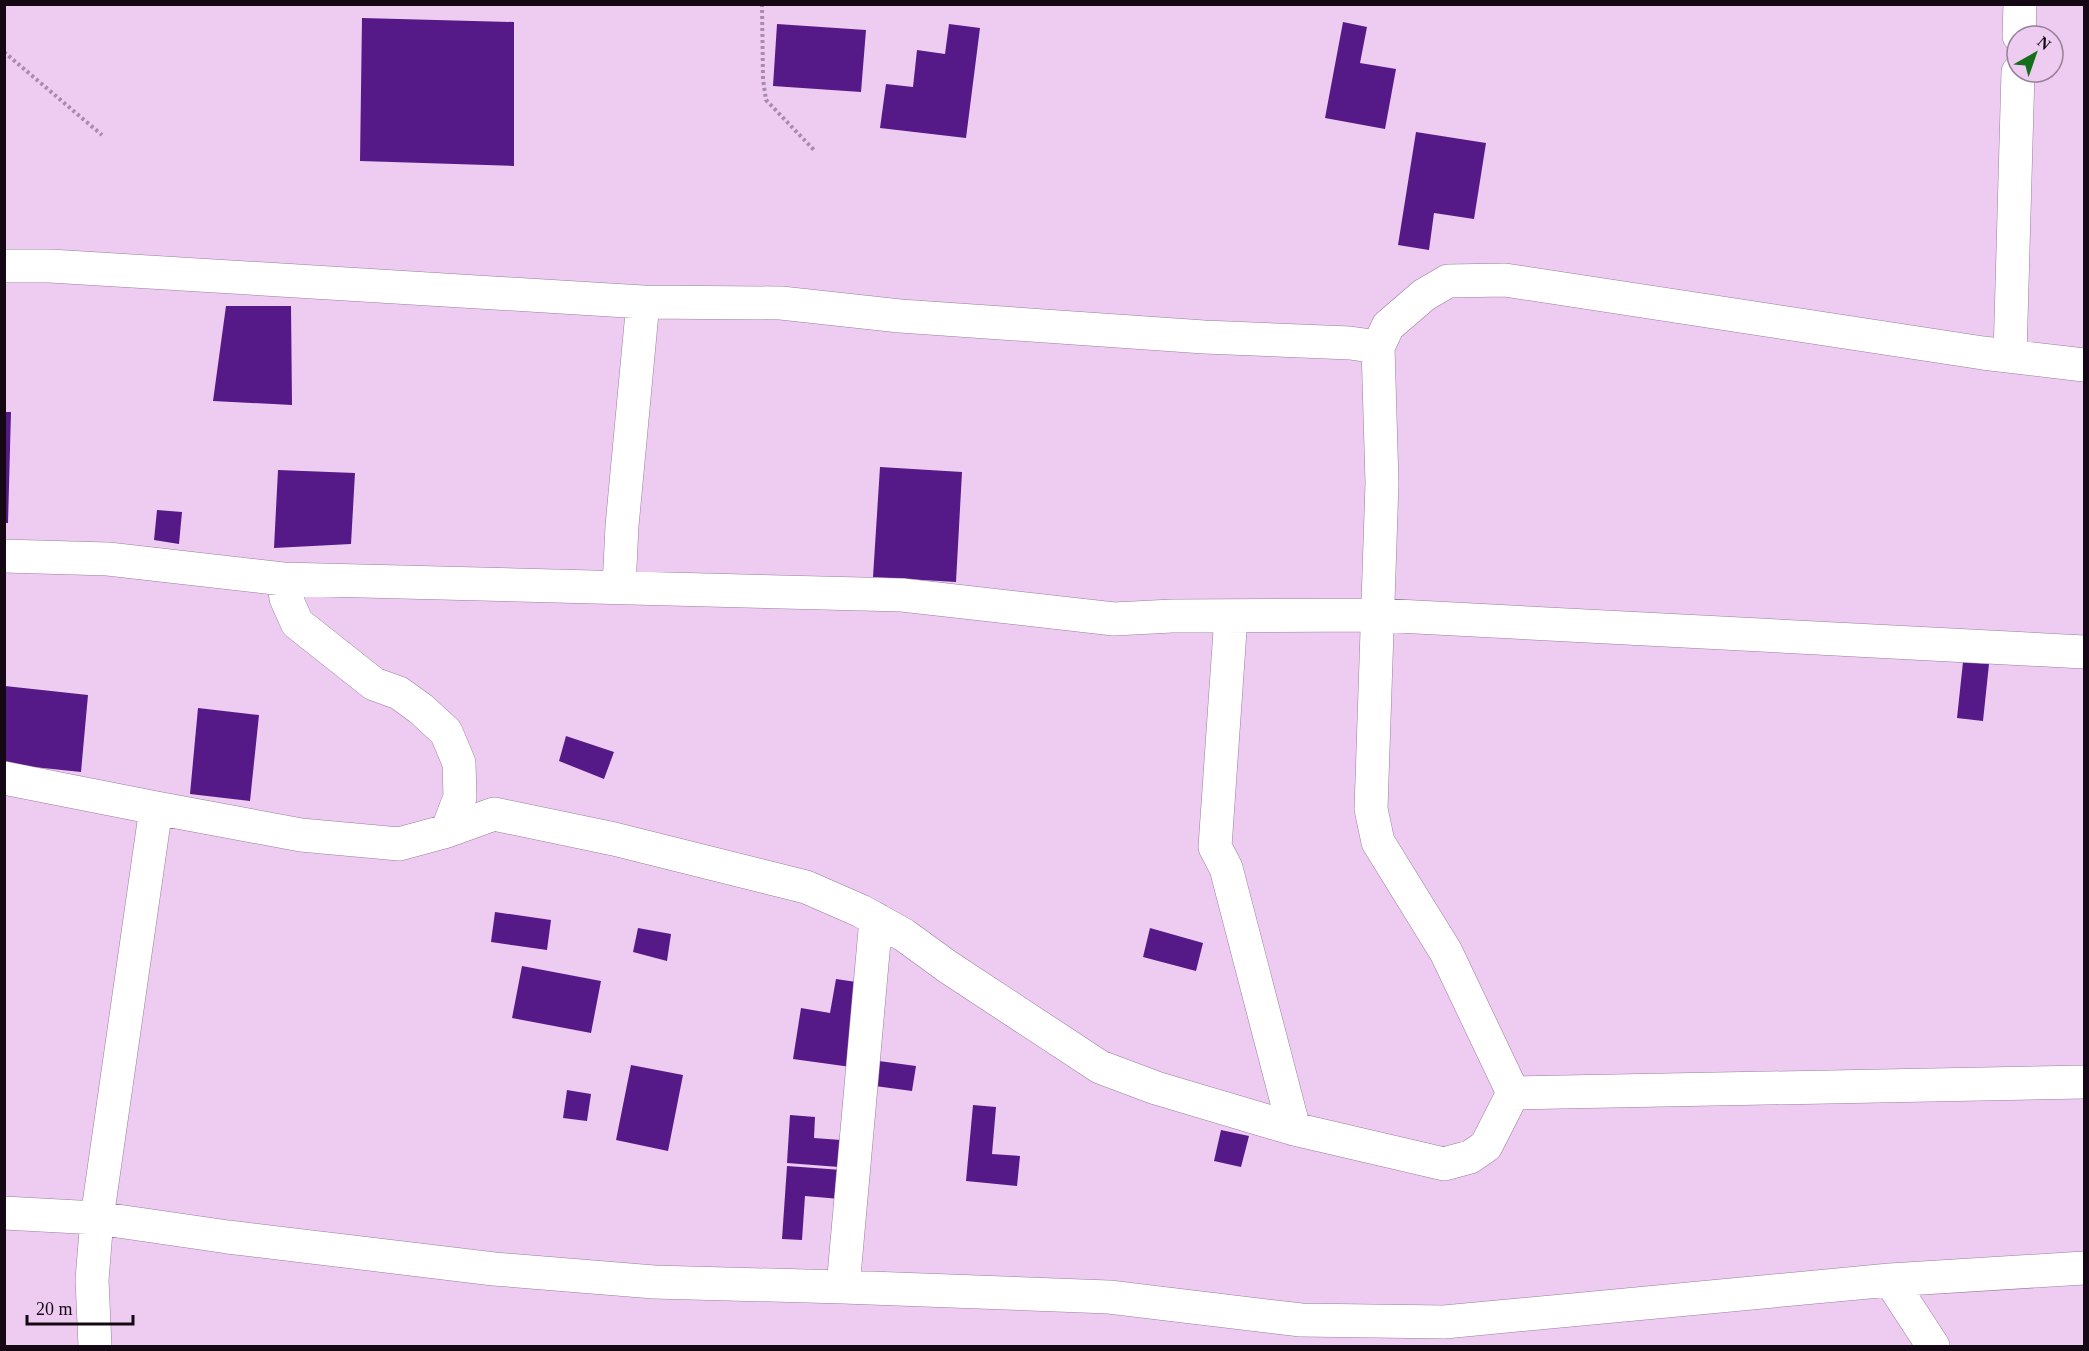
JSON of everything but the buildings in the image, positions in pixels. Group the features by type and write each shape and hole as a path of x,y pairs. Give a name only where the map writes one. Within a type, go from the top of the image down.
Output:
{"street":[{"path":"2019,24 2020,4"},
{"path":"2010,356 2018,84"},
{"path":"4,266 50,266 643,302 782,303 900,316 1204,337 1350,343 1378,347"},
{"path":"1513,1093 1446,952 1378,842 1371,809 1382,483 1378,347 1388,326 1424,295 1448,281 1505,280 2010,356 2085,365"},
{"path":"619,587 622,526 643,302"},
{"path":"4,556 108,559 283,579 902,595 1114,618 1378,615 2085,652"},
{"path":"283,579 286,598 297,623 374,684 399,693 421,709 446,732 459,763 460,797 447,831"},
{"path":"1231,616 1215,847 1226,868 1294,1129"},
{"path":"4,778 301,835 399,843 447,831 494,814 592,834 806,887 904,935 948,967 1100,1067 1156,1088 1294,1129 1444,1164 1470,1157 1486,1146 1513,1093"},
{"path":"95,1347 92,1280 97,1218 156,808"},
{"path":"843,1287 876,920"},
{"path":"1513,1093 2085,1082"},
{"path":"4,1213 97,1218 228,1238 494,1269 654,1282 1109,1297 1301,1320 1444,1322 1890,1280 2085,1268"},
{"path":"1890,1280 1933,1347"}],"path":[{"path":"762,4 763,79 766,100 814,150"},
{"path":"4,52 102,135"}]}
